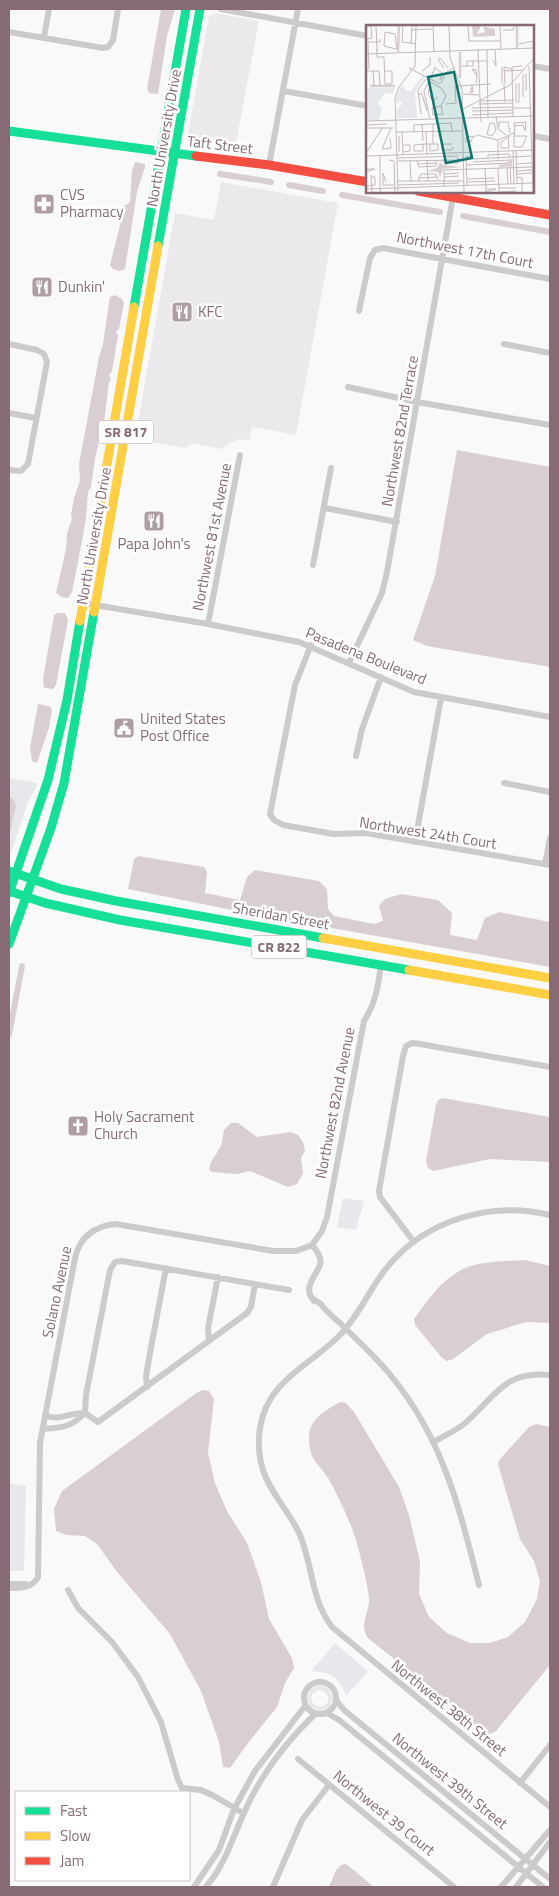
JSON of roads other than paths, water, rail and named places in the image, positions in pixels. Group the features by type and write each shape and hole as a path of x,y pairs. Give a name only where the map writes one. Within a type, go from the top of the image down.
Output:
{"main road":[{"name":"North University Drive","path":"9,891 12,872 50,771 68,700 160,151 186,9"},
{"name":"North University Drive","path":"9,944 51,828 64,783 200,9"},
{"name":"Taft Street","path":"9,131 269,165 366,182"},
{"path":"424,192 550,215"},
{"name":"Sheridan Street","path":"12,872 61,889 111,900 550,978"},
{"name":"Sheridan Street","path":"9,891 69,909 111,918 550,994"}],"street":[{"path":"44,38 49,9"},
{"path":"9,32 103,48 108,47 113,40 118,9"},
{"path":"221,9 366,36"},
{"path":"269,165 298,9"},
{"path":"534,66 550,69"},
{"path":"284,91 366,106"},
{"path":"534,136 550,139"},
{"name":"Northwest 82nd Terrace","path":"349,663 382,593 453,197"},
{"name":"Northwest 17th Court","path":"359,311 370,258 375,250 384,248 550,279"},
{"path":"9,344 37,350 44,354 47,362 28,464 21,471 9,470"},
{"path":"504,344 550,353"},
{"path":"348,387 417,402 550,425"},
{"path":"9,413 36,418"},
{"name":"Northwest 81st Avenue","path":"208,624 240,455"},
{"path":"313,565 331,468"},
{"path":"325,508 396,522"},
{"name":"Pasadena Boulevard","path":"83,603 208,624 311,645 414,692 550,717"},
{"name":"Northwest 24th Court","path":"311,645 291,701 270,814 274,820 283,825 334,834 366,834 548,865"},
{"path":"356,756 362,729 380,677"},
{"path":"415,842 441,698"},
{"path":"504,783 550,792"},
{"path":"548,865 550,838"},
{"name":"Northwest 82nd Avenue","path":"312,1245 322,1231 327,1218 364,1021 372,1009 376,996 381,965"},
{"path":"414,1242 380,1197 379,1191 404,1049 409,1044 420,1044 550,1067"},
{"path":"345,1328 360,1310 388,1266 414,1242 440,1226 471,1215 498,1210 517,1210 550,1215"},
{"name":"Solano Avenue","path":"32,1585 36,1582 39,1571 40,1443 78,1248 85,1237 95,1229 109,1224 122,1224 273,1251 296,1251 312,1245"},
{"path":"312,1245 321,1259 321,1265 309,1289 313,1299 318,1306 324,1308 377,1359 394,1379 434,1442 447,1470 462,1516 479,1585"},
{"path":"86,1413 86,1395 112,1265 122,1261 289,1290"},
{"path":"147,1387 147,1368 166,1268"},
{"path":"209,1341 208,1328 218,1277"},
{"path":"45,1415 53,1419 75,1413 86,1413 98,1422 250,1310 255,1284"},
{"name":"Northwest 38th Street","path":"345,1328 318,1354 291,1374 278,1388 266,1407 260,1428 259,1448 263,1469 270,1486 287,1511 299,1534 308,1559 317,1602 332,1627 550,1807"},
{"path":"434,1442 463,1424 496,1390 508,1382 531,1375 550,1375"},
{"path":"43,1429 62,1428 74,1423 86,1413"},
{"path":"63,1417 67,1426"},
{"path":"9,1584 32,1585"},
{"path":"9,1588 32,1585"},
{"path":"68,1590 78,1608 112,1642 138,1677 161,1722 182,1790 201,1790 243,1813"},
{"path":"194,1887 204,1875 219,1850 234,1809 255,1771 305,1706 304,1695 309,1685 320,1682 330,1685 336,1694 332,1710 327,1713 315,1714 305,1706"},
{"name":"Northwest 39th Street","path":"336,1700 344,1710 550,1879"},
{"name":"Northwest 39th Street","path":"327,1713 340,1720 543,1887"},
{"path":"206,1887 228,1853 243,1813 263,1778 279,1755 315,1714"},
{"path":"520,1783 550,1745"},
{"name":"Northwest 39 Court","path":"298,1759 454,1887"},
{"path":"273,1887 302,1820 329,1785"},
{"path":"501,1887 550,1830"},
{"path":"516,1887 550,1842"},
{"path":"204,1875 212,1880"}],"waterway":[{"path":"220,174 271,182"},
{"path":"289,185 323,191"},
{"path":"342,195 440,212"},
{"path":"463,216 550,232"},
{"path":"9,1035 22,966"}],"place":[{"name":"CVS Pharmacy","path":"44,204"},
{"name":"Dunkin'","path":"42,287"},
{"name":"KFC","path":"182,312"},
{"name":"Papa John's","path":"154,521"},
{"name":"United States Post Office","path":"124,728"},
{"name":"Holy Sacrament Church","path":"78,1126"}]}
